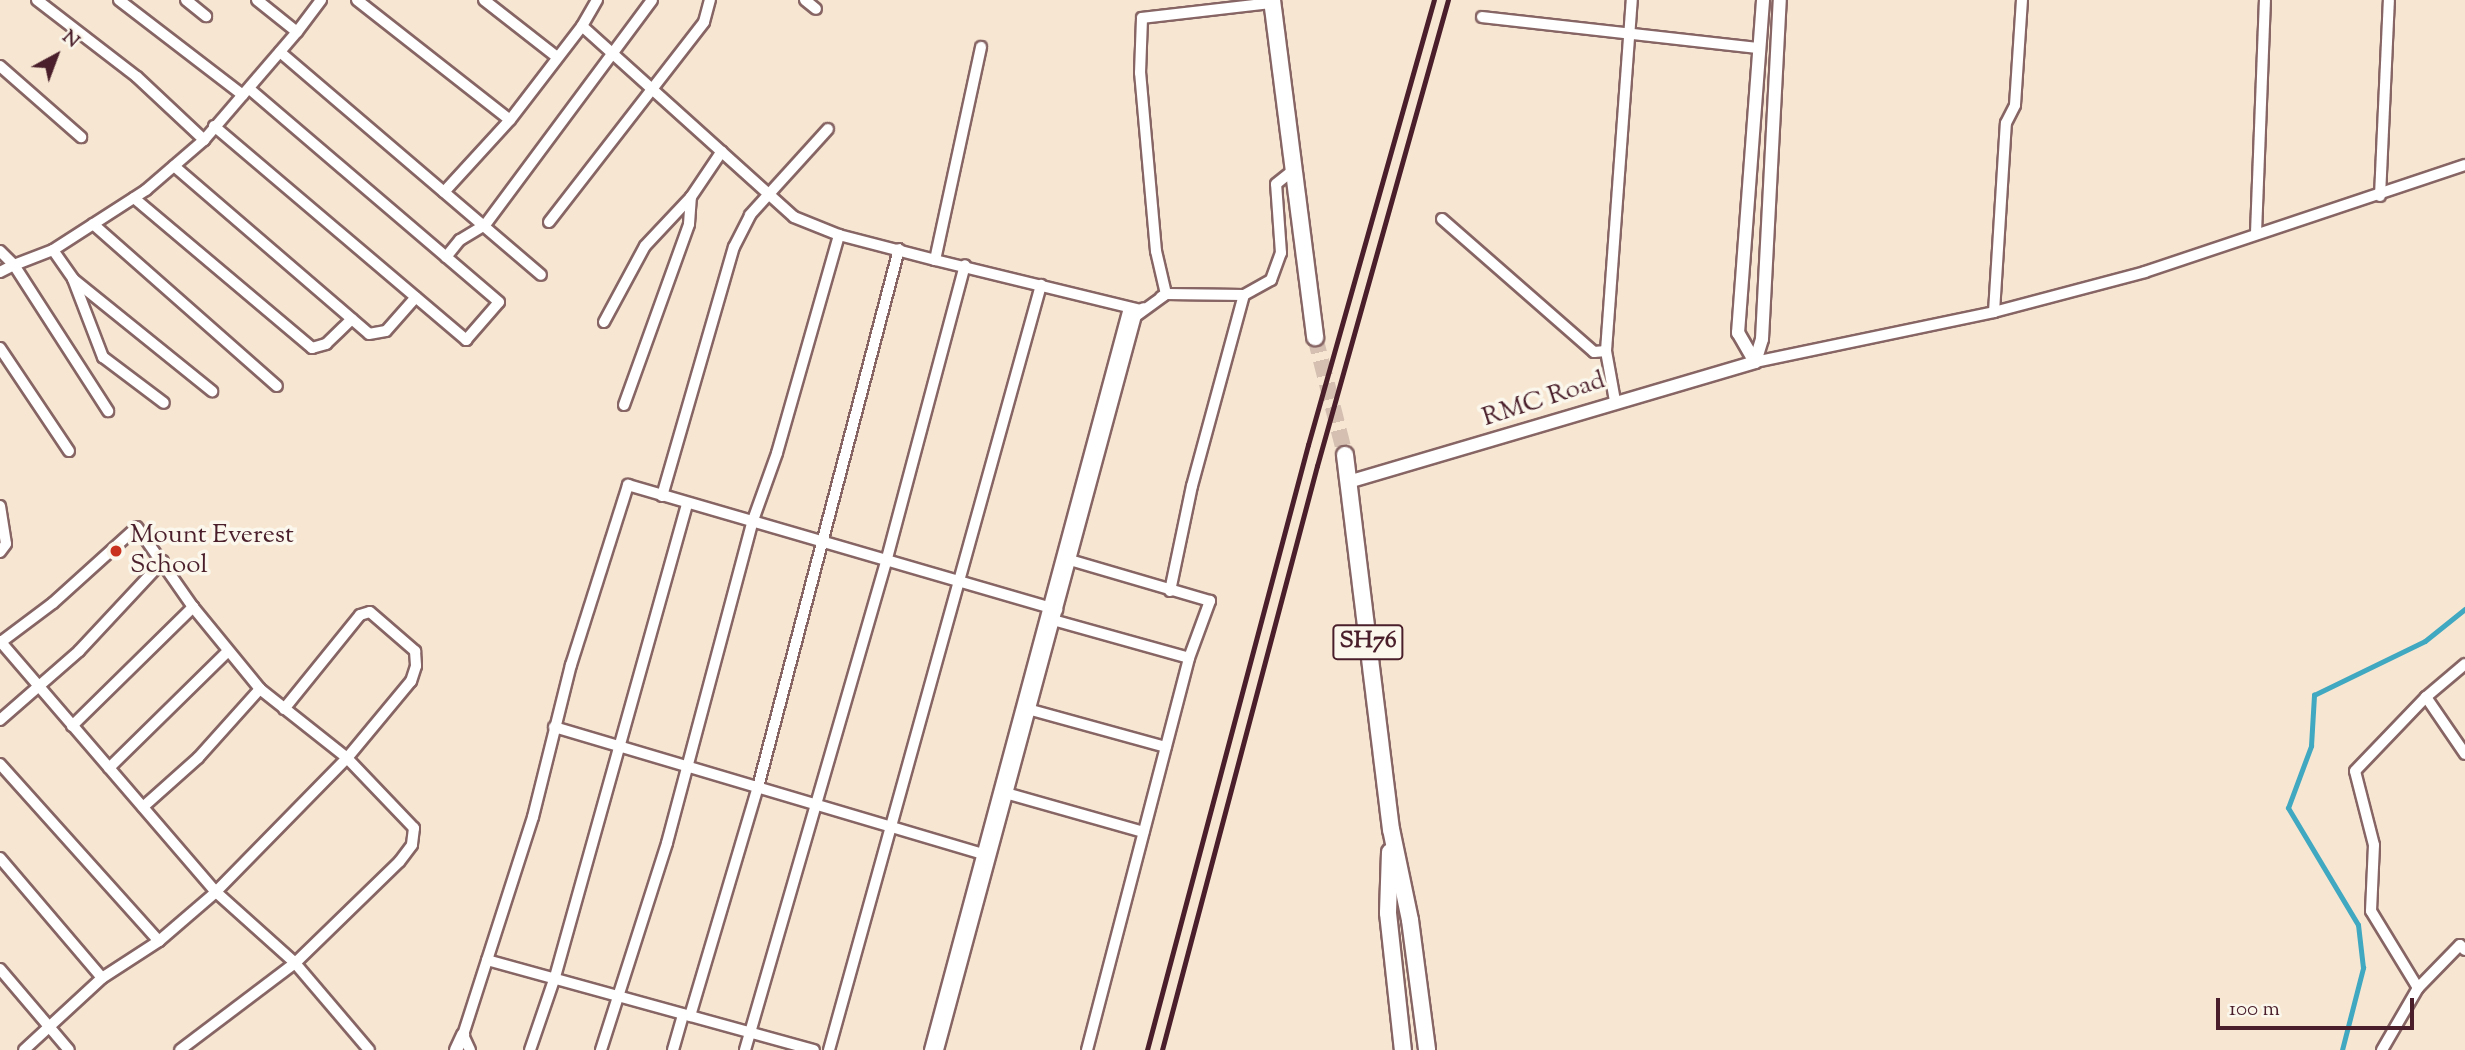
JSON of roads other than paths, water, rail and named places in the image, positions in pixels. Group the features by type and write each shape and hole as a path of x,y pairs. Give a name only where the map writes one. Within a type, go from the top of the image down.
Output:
{"main road":[{"path":"1272,1 1291,172 1315,337"},
{"name":"SH76","path":"1345,455 1391,829 1410,920 1427,1050"},
{"path":"1391,829 1388,913 1403,1050"}],"street":[{"path":"37,0 137,76 204,140"},
{"path":"119,0 246,92 499,302 466,340 214,126"},
{"path":"186,0 206,16"},
{"path":"257,0 297,32"},
{"path":"0,272 53,250 134,198 174,166 204,140 297,32 321,0"},
{"path":"357,0 510,120"},
{"path":"484,0 557,57"},
{"path":"444,192 510,120 582,26 597,0"},
{"path":"446,257 460,240 485,225 615,54 652,0"},
{"path":"549,222 704,22 710,0"},
{"path":"805,0 816,9"},
{"path":"1615,401 1606,351 1632,0"},
{"path":"1755,362 1738,333 1763,0"},
{"path":"1755,362 1762,338 1780,0"},
{"path":"1994,312 2006,123 2015,105 2022,0"},
{"path":"2256,233 2265,0"},
{"path":"2380,196 2389,0"},
{"path":"1166,294 1149,186 1138,34 1142,18 1272,1"},
{"path":"1482,17 1759,48"},
{"path":"582,26 794,217 839,235 1129,308 1140,310 1166,294 1244,295 1272,280 1281,253 1276,184 1291,172"},
{"path":"935,260 981,47"},
{"path":"280,52 541,275"},
{"path":"0,66 81,137"},
{"path":"662,496 734,247 750,215 828,129"},
{"path":"604,322 645,246 691,197 722,151"},
{"path":"1755,362 1994,312 2145,272 2256,233 2380,196 2465,165"},
{"path":"174,166 369,334 380,335 416,297"},
{"path":"624,405 689,224 691,197"},
{"path":"134,198 312,348 326,344 352,318"},
{"path":"1442,219 1594,352 1606,351"},
{"path":"93,224 277,386"},
{"path":"601,1050 687,766 752,523 777,453 839,235"},
{"path":"673,1050 758,787 899,249"},
{"path":"53,250 73,279 103,357 164,403"},
{"path":"0,251 14,265 108,411"},
{"path":"747,1041 886,562 965,265"},
{"path":"73,279 212,391"},
{"path":"829,1050 961,583 1041,285"},
{"path":"1066,559 1136,316 1166,294"},
{"path":"1170,591 1192,486 1244,295"},
{"path":"938,1050 1003,792 1053,613 1129,308"},
{"path":"0,348 69,451"},
{"name":"RMC Road","path":"1348,482 1507,438 1615,401 1755,362"},
{"path":"457,1050 533,817 554,727 628,485 961,583 1189,658"},
{"path":"530,1050 554,980 687,504"},
{"path":"0,506 6,544 0,552"},
{"path":"180,1050 295,963 412,845 414,828 347,758 260,689 227,652 136,527 53,603 0,641 216,892 295,963 369,1050"},
{"path":"1066,559 1210,601 1189,658 1087,1050"},
{"path":"0,720 79,651 163,561"},
{"path":"72,726 193,607"},
{"path":"24,1050 48,1023 102,978 159,940 216,892 347,758 411,681 416,666 415,651 370,612 360,615 284,709"},
{"path":"109,768 227,652"},
{"path":"2418,988 2371,911 2374,845 2355,771 2426,696 2465,664"},
{"path":"143,807 198,758 260,689"},
{"path":"2426,696 2465,754"},
{"path":"1025,709 1166,747"},
{"path":"554,727 987,855"},
{"path":"0,764 159,940"},
{"path":"1003,792 1143,832"},
{"path":"930,1050 987,855"},
{"path":"0,858 102,978"},
{"path":"2382,1050 2418,988 2460,945 2465,950"},
{"path":"486,964 685,1017 747,1041 788,1050"},
{"path":"0,969 69,1050"},
{"path":"463,1035 470,1050"},
{"path":"747,1041 809,1049"}],"waterway":[{"path":"2342,1050 2363,968 2358,925 2288,808 2311,746 2314,695 2425,641 2465,609"}],"tunnel":[{"path":"1315,337 1345,455"}],"railway":[{"path":"1147,1050 1308,445 1434,0"},
{"path":"1162,1050 1317,466 1448,0"}],"place":[{"name":"Mount Everest School","path":"116,551"}]}
